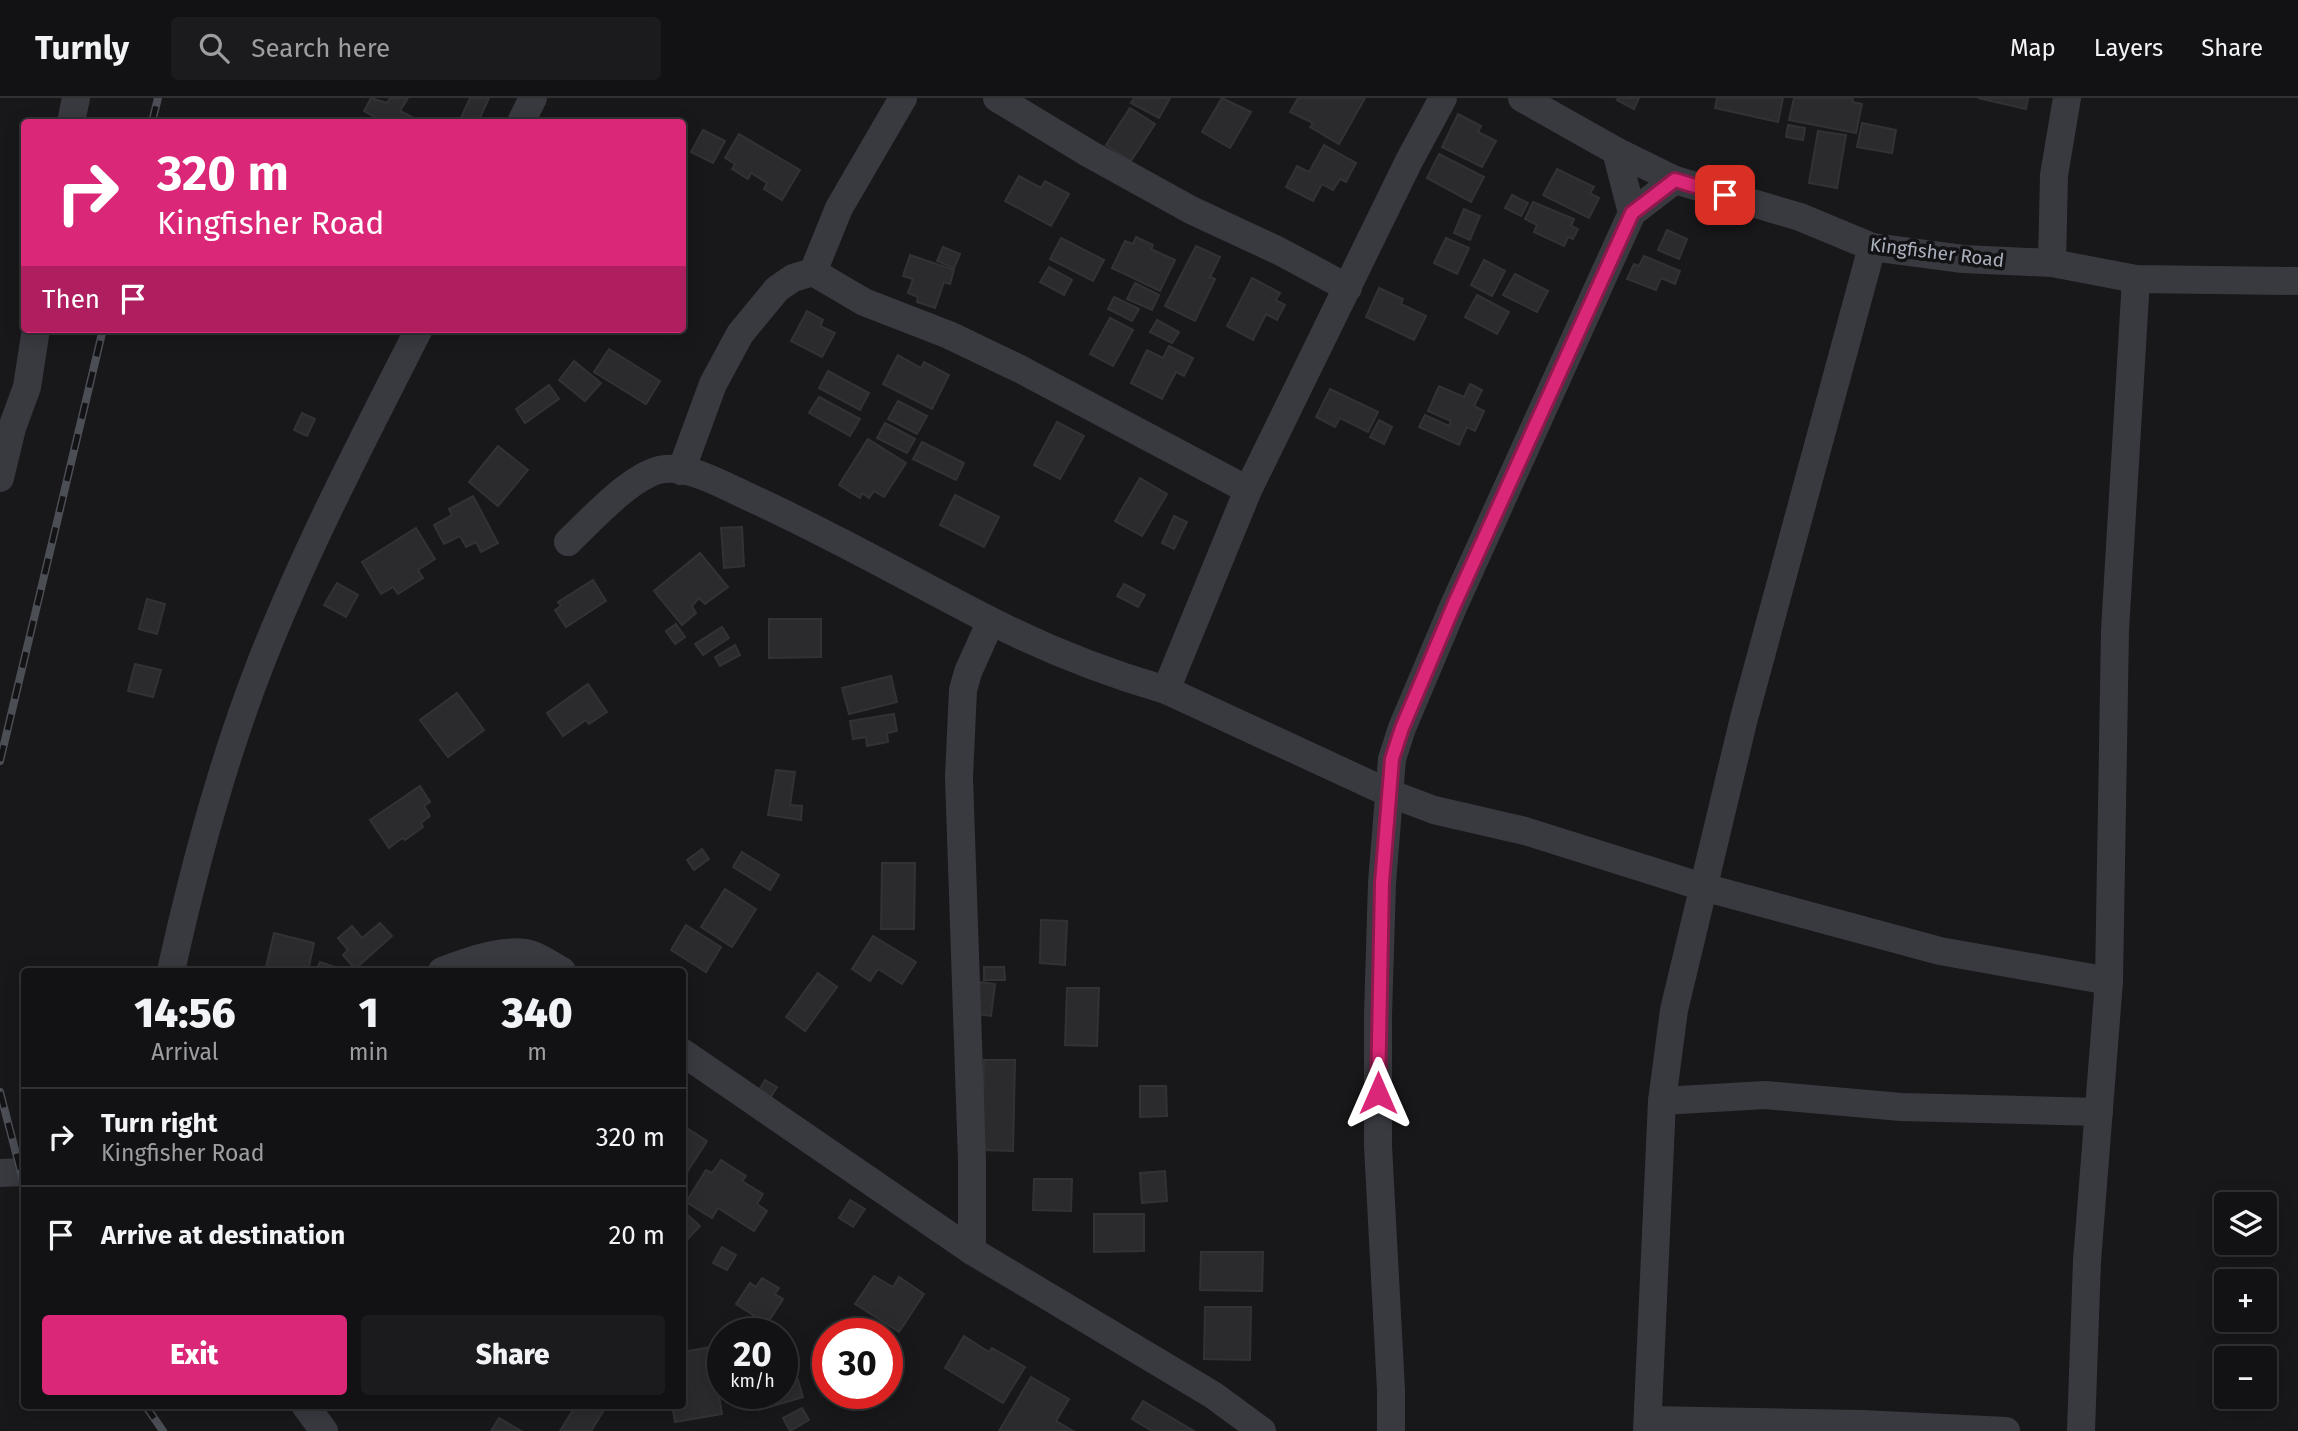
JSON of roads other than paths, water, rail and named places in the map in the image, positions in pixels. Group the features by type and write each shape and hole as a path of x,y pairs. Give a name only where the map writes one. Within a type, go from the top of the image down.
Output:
{"street":[{"path":"72,119 76,98"},
{"path":"522,119 533,98"},
{"path":"813,272 839,208 903,98"},
{"path":"997,98 1088,153 1191,210 1279,251 1348,288"},
{"path":"1166,690 1248,491 1443,98"},
{"name":"Kingfisher Road","path":"1522,98 1616,152 1675,180 1800,217 1872,247 1963,259 2052,263 2136,279 2298,281"},
{"path":"2052,263 2054,175 2067,98"},
{"path":"1616,152 1632,213"},
{"path":"1391,1431 1378,1146 1378,1002 1382,883 1392,759 1402,728 1454,605 1632,213 1675,180"},
{"path":"1872,247 1744,718 1674,1010 1662,1101 1648,1425 1862,1424 2006,1431"},
{"path":"681,471 713,384 740,334 777,289 793,278 813,272 864,302 949,335 1020,369 1248,491"},
{"path":"2081,1431 2087,1261 2109,981 2115,631 2136,279"},
{"path":"0,478 12,428 27,387 35,333"},
{"path":"172,968 189,888 216,789 260,665 320,529 417,333"},
{"path":"568,541 621,493 644,477 660,469 699,474 802,521 991,621 1135,681 1166,690 1389,793 1434,810 1525,831 1703,887 1940,951 2109,981"},
{"path":"972,1251 972,1161 959,777 963,690 968,672 991,621"},
{"path":"450,968 503,953 531,954 557,968"},
{"path":"686,1055 972,1251 1213,1395 1262,1431"},
{"path":"1662,1101 1765,1095 1901,1107 2099,1112"},
{"path":"0,1173 21,1172"},
{"path":"308,1409 324,1431"}],"railway":[{"path":"153,119 158,98"},
{"path":"0,761 102,333"},
{"path":"0,1092 21,1172"},
{"path":"148,1409 163,1431"}]}
